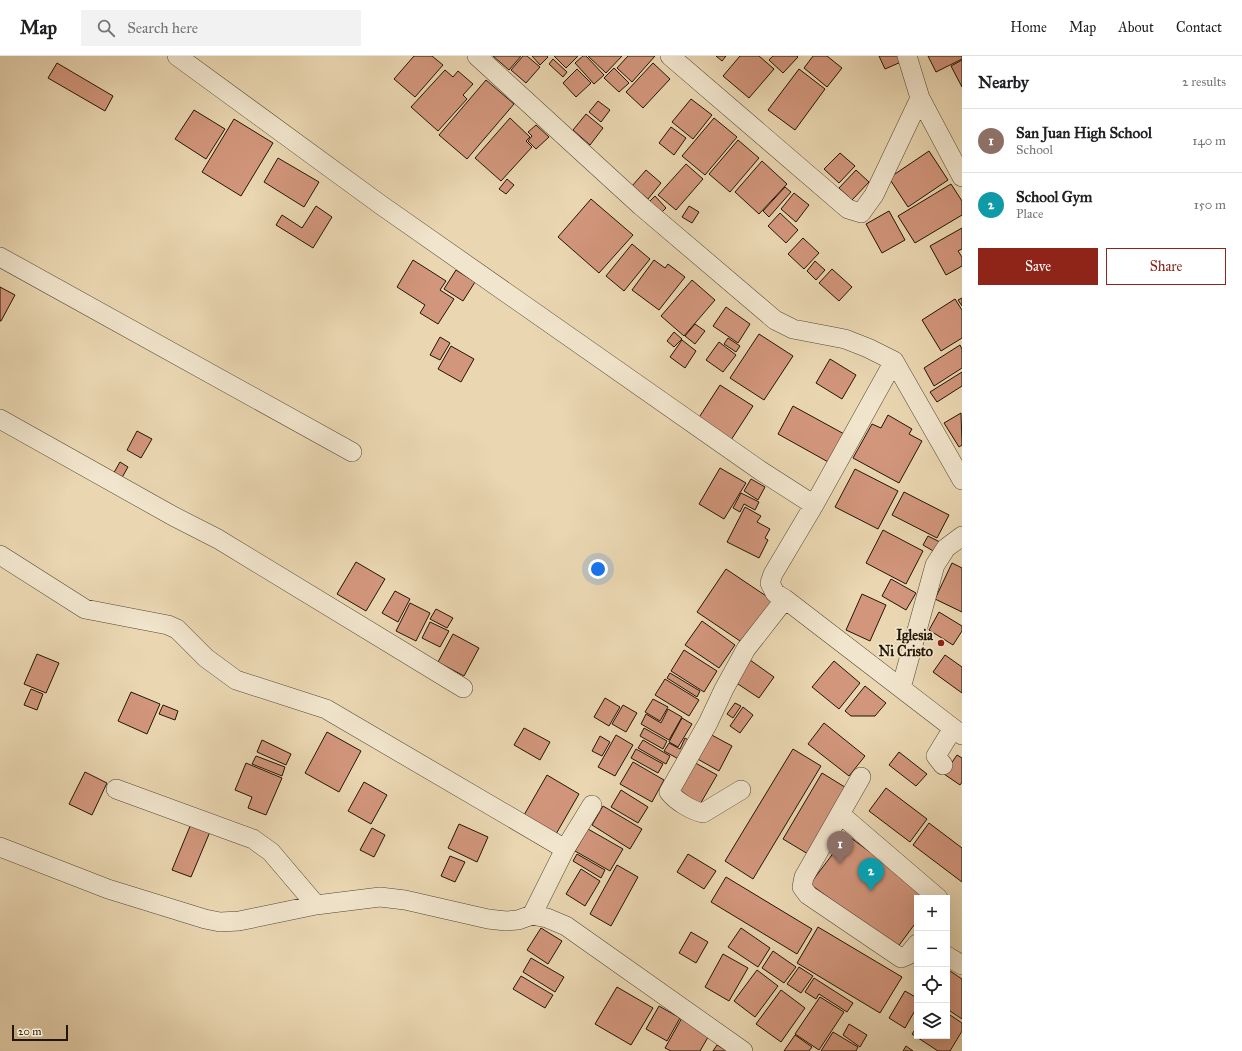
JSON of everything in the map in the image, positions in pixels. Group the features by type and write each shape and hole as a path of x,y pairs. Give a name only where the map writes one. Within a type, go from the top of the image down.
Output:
{"street":[{"path":"177,56 387,210 755,467 814,506"},
{"path":"476,56 641,206 775,320 793,329 845,339 868,348 894,361 962,480"},
{"path":"670,56 848,209 861,213 868,206 874,195 920,98"},
{"path":"907,56 920,98 962,177"},
{"path":"0,257 352,452"},
{"path":"894,361 814,506 773,574 770,584 776,593 957,731 936,756 943,765"},
{"path":"0,419 173,516 218,539 463,688"},
{"path":"901,688 935,565 946,548 962,536"},
{"path":"0,555 85,610 168,625 177,629 206,658 236,680 326,709 565,849"},
{"path":"741,790 703,812 697,812 673,797 669,792 708,723 724,689 746,649 785,599"},
{"path":"861,777 804,877 802,887 808,895 901,958 908,955 914,948"},
{"path":"116,789 253,839 271,852 316,905"},
{"path":"532,915 565,849 592,804"},
{"path":"840,814 934,895"},
{"path":"0,847 108,888 204,919 220,922 239,921 316,905 380,897 406,900 488,919 506,921 518,920 532,915 547,918 566,926 742,1051"},
{"path":"950,958 962,965"}],"building":[{"path":"414,56 432,56 443,65 415,97 394,79"},
{"path":"493,56 521,56 509,70"},
{"path":"523,56 527,56 540,67 526,83 511,70"},
{"path":"532,56 547,56 548,57 540,65"},
{"path":"554,56 578,56 566,68"},
{"path":"583,56 586,56 604,75 594,84 575,63"},
{"path":"588,56 622,56 606,73"},
{"path":"628,56 655,56 632,82 617,68"},
{"path":"716,56 726,56 722,61"},
{"path":"740,56 759,56 774,69 749,98 723,76"},
{"path":"773,56 798,57 783,73 769,60"},
{"path":"813,56 827,56 842,68 827,87 804,68"},
{"path":"879,56 898,56 901,62 885,69"},
{"path":"928,56 962,56 962,59 936,72"},
{"path":"553,59 567,72 563,77 549,64"},
{"path":"962,60 962,87 951,66"},
{"path":"57,63 113,96 105,111 48,78"},
{"path":"653,63 670,79 643,108 626,92"},
{"path":"614,68 629,83 619,92 604,78"},
{"path":"577,69 591,83 576,97 563,83"},
{"path":"799,69 825,89 795,130 768,110"},
{"path":"445,70 453,77 458,71 473,84 463,95 467,99 438,131 411,107"},
{"path":"486,80 514,104 467,159 439,135"},
{"path":"691,99 712,115 693,139 672,122"},
{"path":"598,101 610,110 601,122 589,112"},
{"path":"194,110 225,129 206,159 175,139"},
{"path":"586,114 603,128 590,145 573,130"},
{"path":"510,118 530,137 526,141 532,147 501,181 475,158"},
{"path":"714,118 737,137 705,175 682,156"},
{"path":"234,119 273,143 241,196 202,172"},
{"path":"536,125 549,137 536,149 528,141 532,136 528,132"},
{"path":"671,127 686,138 674,155 659,143"},
{"path":"738,140 759,158 730,192 709,174"},
{"path":"929,151 948,180 908,207 889,178"},
{"path":"840,153 855,166 839,183 824,169"},
{"path":"278,158 319,182 304,207 264,182"},
{"path":"762,161 787,184 759,214 735,192"},
{"path":"686,164 703,179 676,210 658,195"},
{"path":"646,170 661,183 648,199 632,186"},
{"path":"856,170 869,182 852,200 839,188"},
{"path":"507,179 514,185 506,194 499,189"},
{"path":"951,184 962,201 962,215 915,243 898,216"},
{"path":"785,187 791,192 769,217 763,211"},
{"path":"794,193 809,205 796,222 781,209"},
{"path":"655,196 666,208 659,215 648,203"},
{"path":"591,199 633,235 599,273 558,237"},
{"path":"316,206 332,217 313,248 276,225 282,215 302,228"},
{"path":"689,206 699,212 692,223 682,217"},
{"path":"889,211 905,240 882,253 866,224"},
{"path":"780,213 798,230 786,243 768,226"},
{"path":"962,228 962,249 958,251 962,257 962,266 946,275 930,246"},
{"path":"803,238 819,253 804,269 788,254"},
{"path":"632,244 650,259 624,291 606,276"},
{"path":"413,260 446,281 440,290 454,299 438,324 420,313 425,305 397,287"},
{"path":"654,260 665,268 668,264 685,277 659,310 632,290"},
{"path":"815,261 825,270 816,280 807,271"},
{"path":"832,269 852,287 839,301 819,283"},
{"path":"456,270 475,282 463,301 444,289"},
{"path":"692,280 715,300 684,336 661,316"},
{"path":"0,287 15,295 1,321 0,321"},
{"path":"962,298 962,306 958,300"},
{"path":"955,299 962,310 962,338 941,351 922,320"},
{"path":"726,307 750,324 738,343 713,326"},
{"path":"695,324 705,331 695,344 685,336"},
{"path":"674,332 682,339 674,347 667,341"},
{"path":"759,334 793,356 764,400 730,378"},
{"path":"440,337 450,343 440,360 430,355"},
{"path":"728,338 740,346 736,352 724,344"},
{"path":"682,340 696,351 685,368 670,357"},
{"path":"719,342 736,355 723,372 706,360"},
{"path":"960,345 962,349 962,368 934,386 924,368"},
{"path":"451,346 474,359 461,382 438,369"},
{"path":"830,359 856,375 842,399 816,383"},
{"path":"962,372 962,386 937,402 930,392"},
{"path":"720,385 753,406 731,440 698,419"},
{"path":"793,406 846,435 830,463 778,434"},
{"path":"961,413 962,445 959,447 944,423"},
{"path":"888,415 912,429 909,434 922,441 899,483 853,458 872,424 881,428"},
{"path":"137,431 152,439 141,458 127,450"},
{"path":"120,462 128,467 120,481 112,476"},
{"path":"720,468 746,483 724,519 699,504"},
{"path":"855,469 898,491 878,529 835,507"},
{"path":"751,479 765,487 758,500 744,491"},
{"path":"904,492 949,515 937,538 892,515"},
{"path":"741,493 759,502 755,510 744,504 740,512 733,508"},
{"path":"745,507 761,516 757,522 770,529 765,538 768,540 759,558 727,542"},
{"path":"883,530 923,551 906,584 866,563"},
{"path":"928,536 940,542 935,552 923,545"},
{"path":"356,562 385,579 366,611 337,594"},
{"path":"952,563 962,568 962,612 935,599"},
{"path":"726,569 775,602 746,645 697,612"},
{"path":"891,579 916,593 906,610 882,596"},
{"path":"395,591 410,599 398,622 382,613"},
{"path":"862,594 886,605 870,641 846,630"},
{"path":"410,603 430,613 416,641 396,631"},
{"path":"436,609 453,618 447,628 430,619"},
{"path":"939,612 962,626 962,631 953,645 929,630"},
{"path":"702,621 735,645 719,668 685,645"},
{"path":"430,622 449,631 440,647 422,638"},
{"path":"453,634 479,648 464,676 438,662"},
{"path":"684,650 717,671 704,692 671,671"},
{"path":"37,654 59,663 46,693 24,684"},
{"path":"945,655 962,667 962,693 933,672"},
{"path":"750,660 774,677 759,698 735,682"},
{"path":"834,661 860,683 839,709 812,687"},
{"path":"670,673 700,691 697,697 667,678"},
{"path":"665,679 699,700 689,716 655,695"},
{"path":"865,686 886,703 875,716 851,716 845,711"},
{"path":"31,689 43,694 37,710 24,705"},
{"path":"131,692 160,704 147,734 118,721"},
{"path":"605,698 620,707 609,726 594,717"},
{"path":"653,699 668,707 660,721 645,712"},
{"path":"735,703 741,706 733,718 727,714"},
{"path":"163,705 178,711 175,720 159,714"},
{"path":"623,705 637,713 626,732 612,724"},
{"path":"743,707 753,715 740,733 730,726"},
{"path":"668,709 682,717 669,740 641,724 646,714 661,723"},
{"path":"682,718 692,724 678,747 669,742"},
{"path":"824,723 865,756 849,776 808,744"},
{"path":"524,728 550,742 540,760 514,745"},
{"path":"644,728 667,741 663,749 640,736"},
{"path":"327,732 361,751 339,792 305,773"},
{"path":"708,733 732,746 719,771 694,757"},
{"path":"616,735 633,745 615,776 598,767"},
{"path":"600,736 610,742 602,756 592,751"},
{"path":"685,738 694,743 684,762 664,751 669,743 680,749"},
{"path":"262,740 291,754 286,765 257,752"},
{"path":"643,740 670,756 666,764 638,748"},
{"path":"636,749 663,764 658,773 631,758"},
{"path":"793,749 821,766 753,879 725,861"},
{"path":"899,752 927,774 916,786 889,765"},
{"path":"957,755 962,758 962,782 960,785 944,774"},
{"path":"256,756 285,767 282,776 252,764"},
{"path":"690,760 717,775 699,806 672,791"},
{"path":"633,762 664,780 652,802 620,784"},
{"path":"246,763 282,778 266,815 248,808 252,797 235,790"},
{"path":"85,772 107,783 92,815 69,804"},
{"path":"822,773 848,789 808,854 783,839"},
{"path":"547,775 579,794 556,834 524,815"},
{"path":"364,782 387,795 371,824 348,811"},
{"path":"886,788 927,819 910,842 869,811"},
{"path":"621,790 648,807 638,823 611,807"},
{"path":"603,806 642,829 630,849 592,825"},
{"path":"193,819 212,827 191,877 172,870"},
{"path":"929,823 962,848 962,882 913,845"},
{"path":"459,824 488,837 477,862 448,848"},
{"path":"372,828 385,835 374,857 360,850"},
{"path":"588,829 623,849 610,871 575,851"},
{"path":"847,835 928,895 914,895 914,925 897,948 810,884"},
{"path":"577,854 605,870 601,878 573,861"},
{"path":"688,854 716,871 704,889 677,872"},
{"path":"450,856 465,862 455,882 441,876"},
{"path":"617,865 638,877 611,926 590,914"},
{"path":"581,869 600,881 585,906 566,894"},
{"path":"726,877 812,929 797,954 711,902"},
{"path":"818,927 902,977 880,1013 797,963"},
{"path":"541,928 562,941 548,964 527,950"},
{"path":"741,928 770,948 758,967 728,947"},
{"path":"691,932 708,942 696,963 679,953"},
{"path":"773,951 796,967 784,983 762,968"},
{"path":"723,954 748,968 729,1001 705,987"},
{"path":"531,958 564,977 555,992 523,972"},
{"path":"799,967 813,976 801,993 787,984"},
{"path":"757,970 778,986 755,1017 734,1001"},
{"path":"950,971 962,979 962,1019 950,1011"},
{"path":"521,976 553,995 545,1008 513,989"},
{"path":"814,978 853,1003 847,1012 819,994 816,999 805,992"},
{"path":"617,987 653,1008 631,1045 595,1024"},
{"path":"781,990 805,1008 781,1042 756,1024"},
{"path":"905,991 914,996 914,1012 905,1028 889,1018"},
{"path":"820,997 844,1012 819,1050 795,1034"},
{"path":"659,1006 680,1018 667,1041 646,1029"},
{"path":"950,1015 962,1023 962,1031 950,1051 938,1051 920,1039 950,1039"},
{"path":"683,1016 711,1032 700,1051 671,1051 665,1048"},
{"path":"849,1024 867,1035 860,1047 843,1035"},
{"path":"833,1032 858,1047 856,1051 821,1051"},
{"path":"795,1035 812,1047 809,1051 784,1051"},
{"path":"717,1045 727,1051 713,1051"},
{"path":"906,1046 913,1051 903,1051"}],"place":[{"name":"Iglesia Ni Cristo","path":"941,643"},
{"name":"San Juan High School","path":"840,864"},
{"name":"School Gym","path":"871,891"}]}
